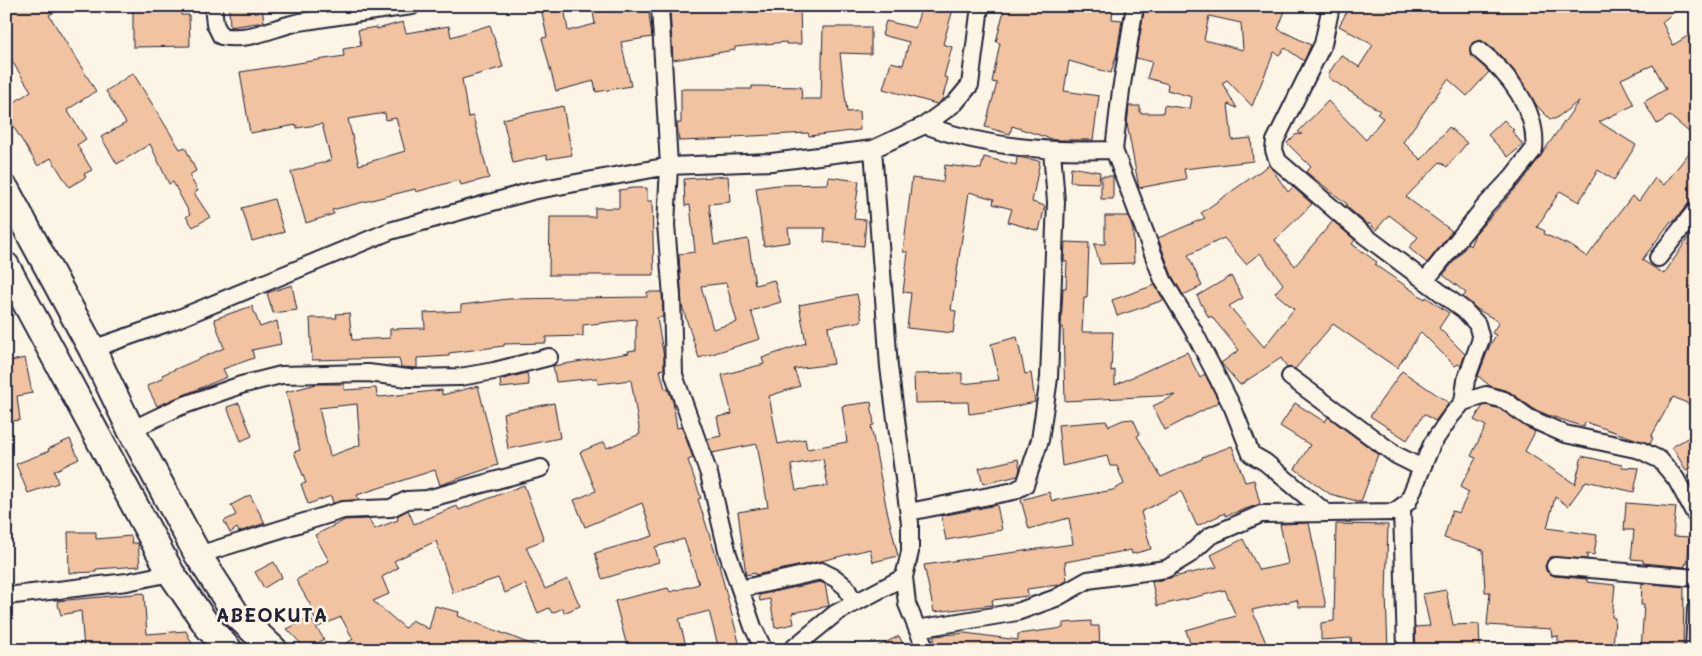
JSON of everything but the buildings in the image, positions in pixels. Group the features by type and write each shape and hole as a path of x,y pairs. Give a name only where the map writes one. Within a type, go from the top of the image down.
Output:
{"highway":[{"path":"6,190 92,349 131,430 198,555 236,614 274,650"},
{"path":"9,278 171,573 208,627 229,650"}],"street":[{"path":"213,6 216,24 221,36 233,39 252,37 298,23 412,6"},
{"path":"660,6 669,166 666,225 672,296 674,375 709,474 728,554 764,650"},
{"path":"92,349 170,322 390,231 532,191 669,166 772,162 873,149 925,125 955,103 970,85 980,6"},
{"path":"1135,6 1121,90 1114,150 1163,280 1193,330 1233,408 1251,454 1266,462 1325,512"},
{"path":"917,629 1017,612 1056,598 1088,580 1166,569 1189,555 1210,536 1261,514 1394,512 1402,509 1408,502 1432,444 1463,402 1466,380 1480,339 1477,324 1464,310 1364,235 1278,161 1274,150 1275,141 1323,44 1331,6"},
{"path":"1425,281 1484,206 1513,176 1534,150 1533,126 1526,106 1497,64 1479,50"},
{"path":"925,125 956,137 1052,150 1114,150"},
{"path":"873,149 889,366 909,512 910,552 904,577 908,604 926,650"},
{"path":"909,512 1014,491 1026,485 1040,440 1049,378 1056,202 1052,150"},
{"path":"1658,258 1696,210"},
{"path":"131,430 179,407 241,385 280,375 368,373 408,378 460,377 494,371 549,357"},
{"path":"1290,377 1396,455 1422,468"},
{"path":"1463,402 1486,395 1504,400 1529,418 1565,434 1640,450 1660,460 1676,479 1696,516"},
{"path":"198,555 343,510 391,508 407,500 427,500 541,468"},
{"path":"1402,509 1402,575 1406,650"},
{"path":"1555,566 1696,578"},
{"path":"740,589 821,571 835,578 846,587 854,603"},
{"path":"6,596 127,582 171,573"},
{"path":"791,650 836,613 904,577"},
{"path":"1694,650 1696,609"}],"district":[{"name":"ABEOKUTA","path":"272,614"}]}
